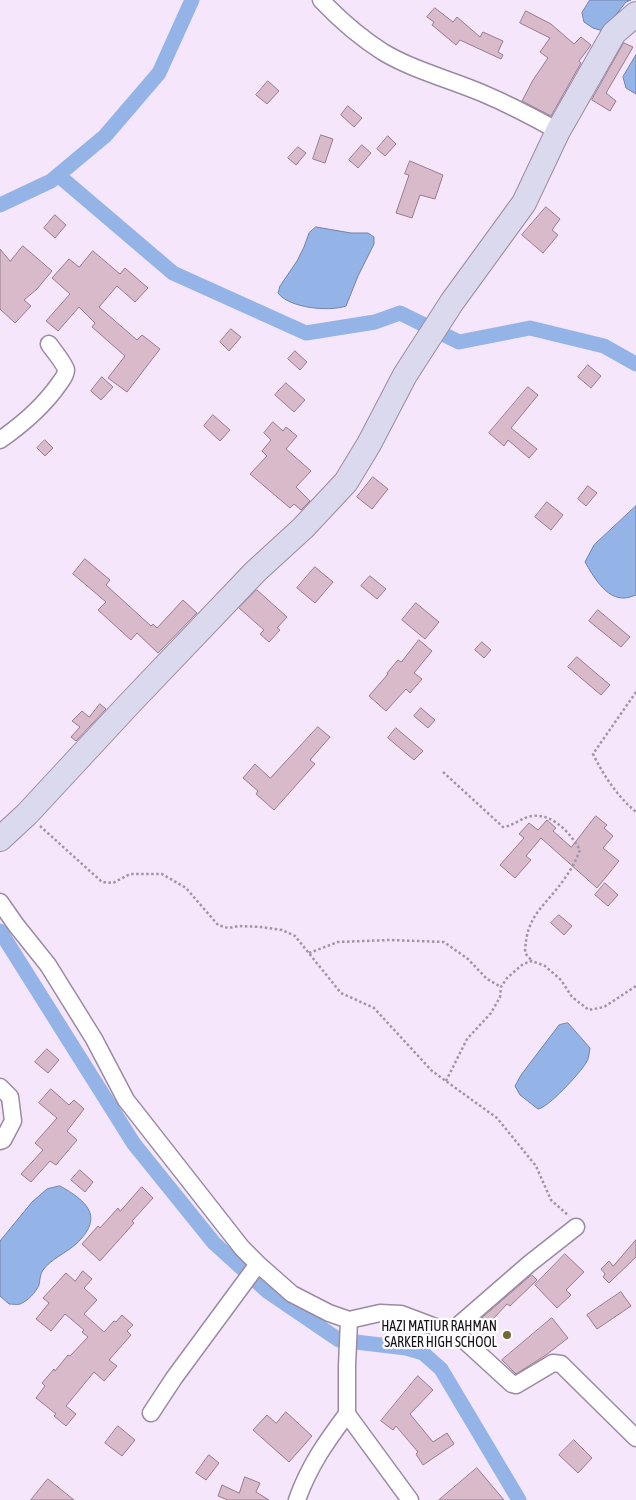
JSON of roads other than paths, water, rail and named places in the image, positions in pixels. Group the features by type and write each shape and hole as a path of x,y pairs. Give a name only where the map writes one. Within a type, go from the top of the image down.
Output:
{"main road":[{"path":"0,838 27,814 242,586 303,528 346,482 369,444 405,375 452,302 524,203 558,131 614,33 636,14"}],"street":[{"path":"321,0 383,52 533,116 558,131"},
{"path":"0,440 17,429 46,402 64,377 66,371 64,365 49,344"},
{"path":"0,902 48,965 94,1039 126,1100 242,1248 257,1265 292,1294 349,1326"},
{"path":"0,1088 10,1097 13,1121 3,1140 0,1141"},
{"path":"453,1330 529,1264 576,1227"},
{"path":"151,1413 257,1265"},
{"path":"349,1326 380,1313 401,1314 438,1328 453,1330 512,1384 516,1385 553,1363 561,1364 636,1438"},
{"path":"349,1326 347,1414 410,1500"},
{"path":"297,1500 323,1445 347,1414"}],"water":[{"path":"590,0 631,0 626,2 603,31 593,28 584,22 582,13"},
{"path":"636,55 636,94 626,88 623,77"},
{"path":"316,227 351,233 368,233 374,237 374,244 346,306 330,309 310,307 291,302 278,293 280,286 297,261 309,233"},
{"path":"636,506 636,595 626,598 617,597 611,595 601,586 585,562 594,545"},
{"path":"568,1023 590,1048 588,1060 564,1089 549,1103 538,1109 520,1095 515,1086 521,1075 559,1025"},
{"path":"60,1186 85,1204 91,1218 90,1226 76,1244 43,1270 39,1285 26,1301 20,1304 9,1304 0,1296 0,1241 32,1202 47,1189"}],"waterway":[{"path":"0,205 51,181 105,136 159,73 192,0"},
{"path":"58,175 173,273 306,333 375,322 400,313 459,342 530,328 604,346 636,364"},
{"path":"0,931 134,1144 214,1243 267,1291 339,1340 406,1348 423,1353 441,1369 519,1500"}],"place":[{"name":"HAZI MATIUR RAHMAN SARKER HIGH SCHOOL","path":"507,1335"}]}
